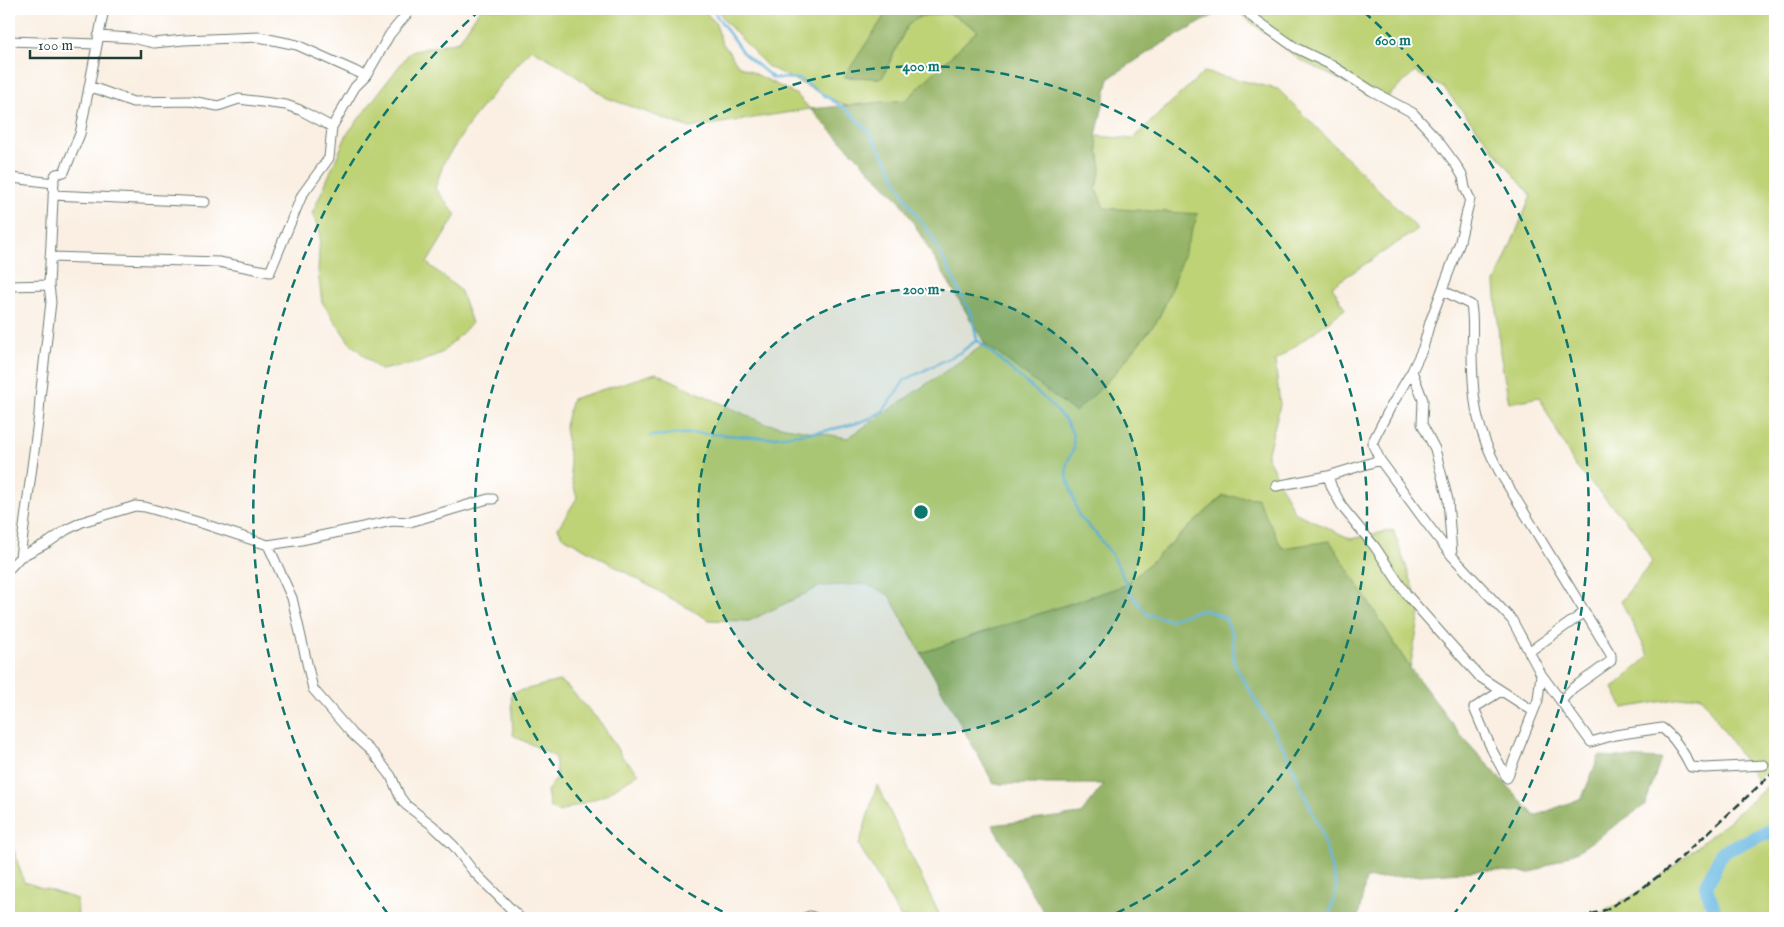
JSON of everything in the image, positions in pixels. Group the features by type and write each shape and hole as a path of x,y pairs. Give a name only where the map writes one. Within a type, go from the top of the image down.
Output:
{"street":[{"path":"20,557 40,414 40,398 51,302 49,285 54,183 56,174 64,172 80,134 104,9"},
{"path":"50,257 219,262 270,272 302,195 329,158 332,128 355,87 366,76 390,34 411,9"},
{"path":"1245,9 1252,17 1296,48 1331,65 1413,113 1436,138 1456,165 1463,177 1470,199 1459,245 1430,322 1424,348 1372,443 1380,460 1452,556 1512,620 1541,674 1591,742 1615,735 1662,728 1667,731 1685,754 1691,767 1764,766"},
{"path":"9,41 132,38 154,43 259,37 297,45 366,76"},
{"path":"89,86 133,102 191,101 218,106 239,99 286,105 300,110 332,128"},
{"path":"9,177 54,183"},
{"path":"53,195 205,202"},
{"path":"9,286 49,285"},
{"path":"1442,290 1471,305 1474,399 1480,428 1487,448 1612,658 1611,661 1573,688 1561,701"},
{"path":"1412,372 1423,400 1422,424 1435,449 1448,500 1452,556"},
{"path":"1276,486 1328,476 1380,460"},
{"path":"1328,476 1343,508 1375,547 1407,594 1475,671 1501,691 1533,711"},
{"path":"9,569 20,557 74,526 140,506 198,522 268,545 392,521 410,522 493,499"},
{"path":"268,545 292,598 312,689 352,734 374,754 391,776 400,797 406,805 432,825 448,841 473,872 520,918"},
{"path":"1530,651 1585,612"},
{"path":"1501,691 1474,708 1492,750 1507,778 1538,700 1541,674"},
{"path":"804,918 810,916 816,918"}],"green space":[{"path":"480,9 703,9 716,24 721,41 738,65 797,95 810,109 690,128 607,98 560,65 531,49 473,118 444,162 435,188 456,215 427,263 460,290 472,323 443,352 418,363 380,370 349,342 322,302 318,272 320,232 312,214 347,134 410,52 459,41"},
{"path":"718,9 889,9 845,77 882,78 907,26 921,16 949,13 979,29 906,100 846,106 767,66 724,20"},
{"path":"889,9 1225,9 1158,46 1109,78 1096,136 1101,169 1096,189 1104,208 1198,214 1167,300 1157,321 1115,373 1075,412 985,344 901,202 810,109 906,100 978,30 949,13 921,16 907,26 882,78 844,77"},
{"path":"1234,9 1775,9 1775,762 1757,780 1700,695 1623,708 1613,688 1649,656 1621,601 1652,562 1639,535 1575,466 1539,397 1509,403 1500,353 1495,283 1531,196 1444,88 1415,72 1383,101 1300,60"},
{"path":"1204,72 1278,89 1418,229 1332,286 1345,309 1275,361 1280,405 1267,456 1294,512 1351,539 1393,530 1421,608 1410,668 1352,577 1282,548 1223,496 1126,585 921,653 889,595 866,584 821,586 749,621 709,620 562,536 558,528 577,498 572,480 565,426 572,399 656,373 763,423 848,438 985,344 1075,411 1115,373 1157,321 1167,300 1197,214 1104,209 1096,189 1101,169 1096,136 1132,139"},
{"path":"1223,496 1257,498 1282,548 1330,541 1410,668 1464,739 1535,816 1582,798 1599,756 1661,759 1645,805 1578,851 1531,873 1487,870 1366,879 1358,918 1047,918 992,825 1081,814 1104,784 994,784 921,653 1126,585"},
{"path":"559,681 569,688 601,723 623,758 639,773 605,795 559,812 550,808 547,791 557,778 555,757 513,735 511,693"},
{"path":"1775,779 1775,918 1587,918 1617,905 1658,878 1727,822"},
{"path":"877,785 941,918 901,918 859,845"},
{"path":"9,836 24,882 77,899 78,918 9,918"}],"waterway":[{"path":"712,9 743,53 773,78 800,79 848,111 868,131 886,159 910,206 933,238 972,316 977,340 1045,399 1066,421 1073,435 1074,448 1067,463 1066,474 1079,516 1113,556 1131,594 1147,614 1170,620 1193,612 1206,610 1225,618 1233,636 1234,664 1285,750 1321,831 1337,889 1328,918"},
{"path":"650,436 698,433 767,438 824,431 854,424 883,411 905,380 961,352 977,340"},
{"path":"1717,918 1706,887 1722,852 1775,829"}],"railway":[{"path":"1579,918 1605,910 1641,889 1673,865 1775,771"}]}
